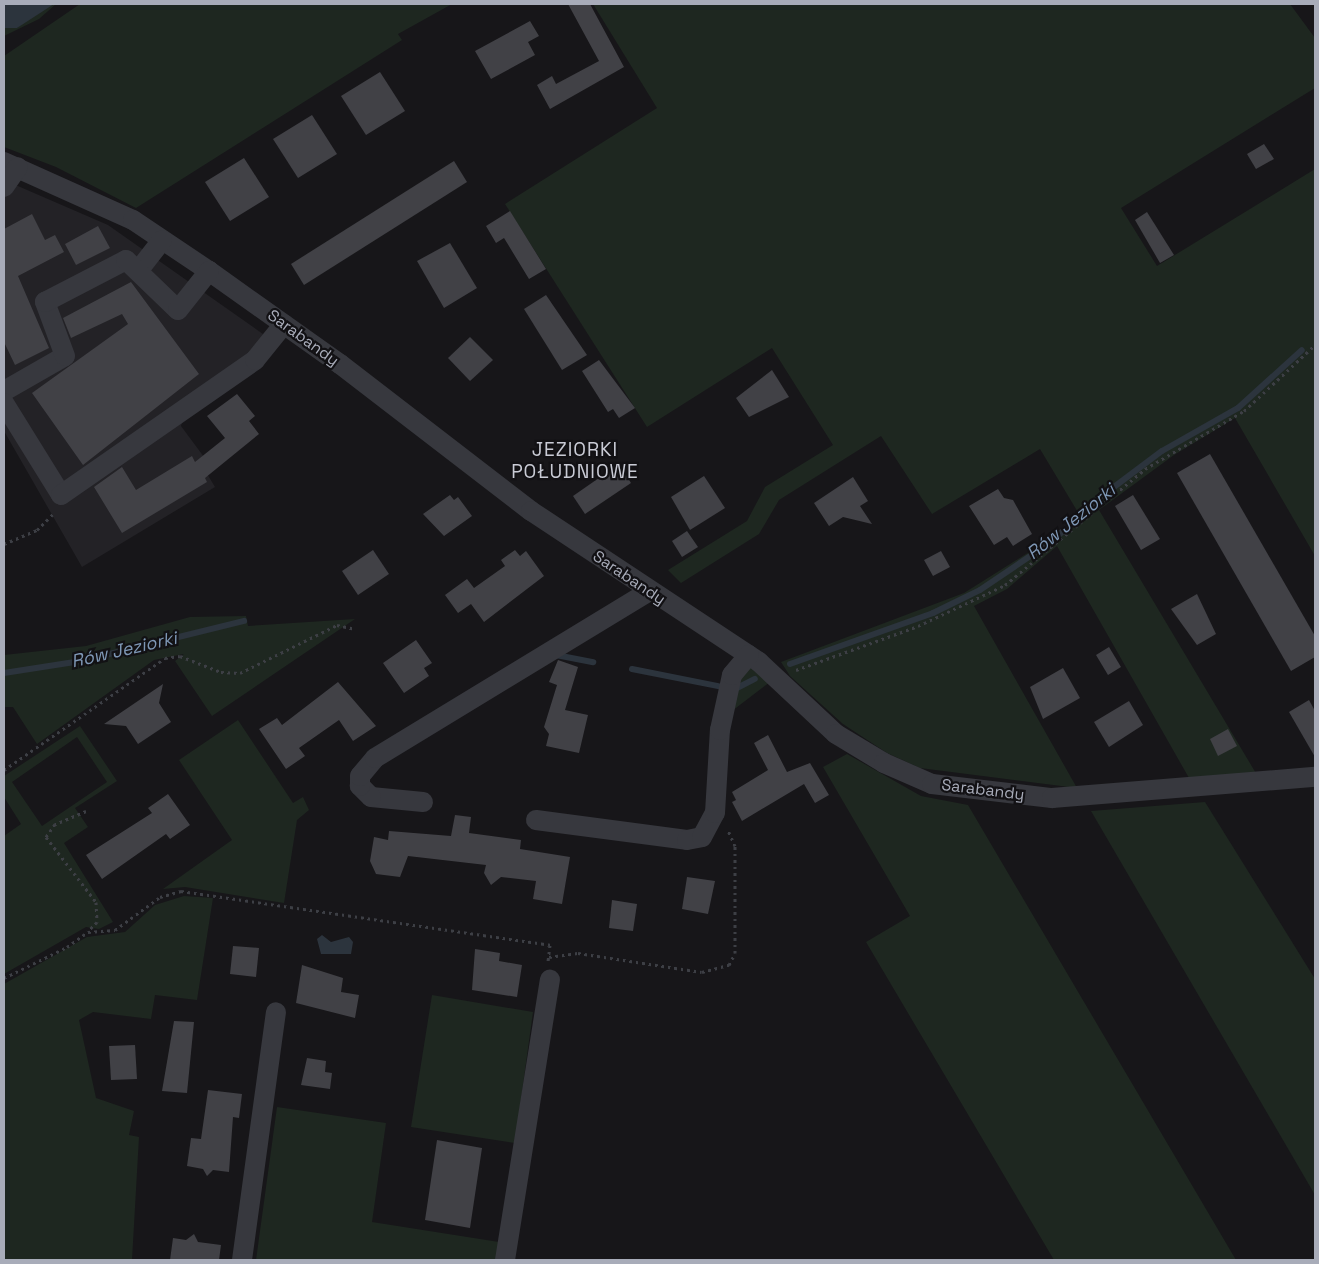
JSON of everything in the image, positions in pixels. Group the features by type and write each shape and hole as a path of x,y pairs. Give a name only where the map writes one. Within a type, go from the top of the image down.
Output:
{"street":[{"path":"4,187 11,164"},
{"name":"Sarabandy","path":"11,164 133,220 209,271 284,324 531,511 648,592 749,655 777,677 846,741 932,784 1052,798 1315,777"},
{"path":"138,271 162,240"},
{"path":"4,391 65,356 45,302 126,260 178,310 209,271"},
{"path":"4,403 60,495 255,360 284,324"},
{"path":"423,802 371,797 360,786 360,776 375,758 648,592"},
{"path":"536,820 687,840 702,837 716,813 720,730 732,674 749,655"},
{"path":"506,1260 550,980"},
{"path":"242,1260 276,1012"}],"path":[{"path":"777,677 918,626 1004,585 1145,469 1244,411 1315,345"},
{"path":"4,544 49,521 60,495"},
{"path":"4,770 165,658 180,656 221,672 240,673 337,625 356,629"},
{"path":"4,978 67,947 88,932 97,922 96,902 46,837 55,824 86,811"},
{"path":"88,932 115,930 160,897 181,891 550,945 549,957 578,953 718,971 730,965 735,952 735,846 716,813"}],"shaded area":[{"path":"4,4 54,4 17,28 4,28"},
{"path":"56,4 39,19 4,36 4,28 17,28 41,8"},
{"path":"80,4 452,4 398,34 402,40 136,208 56,167 4,147 4,56"},
{"path":"593,4 1290,4 1315,38 1315,88 1121,208 1157,266 1315,169 1315,556 1235,418 1174,455 1099,510 1257,775 1189,778 1057,546 1007,589 974,606 1077,788 920,768 887,753 843,724 790,676 781,662 964,593 1050,539 1079,514 1040,449 932,514 881,436 779,500 759,534 681,583 668,570 747,521 765,487 833,445 772,348 647,427 505,204 657,108"},
{"path":"4,180 108,225 263,334 262,343 183,419 181,426 204,457 200,462 215,487 82,567 4,431"},
{"path":"246,616 248,626 355,619 212,716 175,661 184,654 154,660 37,744 13,707 4,707 4,655 86,646 190,617"},
{"path":"747,665 770,682 732,711 737,676"},
{"path":"238,720 293,803 303,797 309,810 297,820 284,903 185,887 163,889 232,840 179,760"},
{"path":"80,726 117,781 75,808 88,827 64,843 113,922 99,929 86,927 4,974 4,836 21,824 4,797 4,776","holes":["77,737 107,782 42,826 12,782"]},
{"path":"847,754 921,796 968,805 1236,1260 1054,1260 866,942 910,916 823,767"},
{"path":"1205,802 1315,979 1315,1195 1091,811"},
{"path":"184,896 213,898 197,1000 155,995 151,1019 93,1012 79,1020 96,1098 134,1111 129,1135 139,1137 132,1260 4,1260 4,984 87,937 125,932 155,905"},
{"path":"322,935 331,942 349,937 353,942 351,954 321,954 317,939"},
{"path":"432,995 533,1012 515,1143 411,1127"},
{"path":"277,1107 386,1123 372,1222 499,1242 496,1260 256,1260"}],"building":[{"path":"568,4 590,4 624,67 550,109 537,85 552,76 556,84 599,61"},
{"path":"530,21 539,36 528,42 535,55 491,79 475,51"},
{"path":"380,72 405,111 366,135 341,96"},
{"path":"312,115 337,154 298,178 273,139"},
{"path":"1264,144 1274,159 1256,169 1247,154"},
{"path":"244,158 269,197 230,221 205,182"},
{"path":"454,161 467,182 304,285 291,264"},
{"path":"510,211 546,269 529,279 504,238 496,243 486,226"},
{"path":"1147,212 1174,255 1160,263 1135,220"},
{"path":"32,214 45,240 55,235 64,252 18,276 49,348 15,365 4,342 4,229"},
{"path":"98,226 110,248 76,265 65,244"},
{"path":"450,243 477,288 444,308 417,261"},
{"path":"131,282 199,374 83,465 32,393 128,324 122,314 71,338 63,318"},
{"path":"546,295 587,355 562,370 524,309"},
{"path":"470,337 493,360 470,381 448,358"},
{"path":"599,360 635,408 619,418 613,409 608,412 582,371"},
{"path":"772,370 789,397 749,417 736,398"},
{"path":"237,394 255,416 249,421 259,434 205,478 207,482 122,533 94,487 122,467 136,490 192,456 195,462 225,438 207,416"},
{"path":"1210,454 1315,636 1315,657 1291,671 1177,473"},
{"path":"619,464 631,483 585,514 573,496"},
{"path":"704,476 725,508 690,530 671,497"},
{"path":"853,477 868,501 860,506 872,524 843,517 829,526 814,503"},
{"path":"998,489 1004,498 1013,500 1032,534 1013,546 1007,537 994,545 969,506"},
{"path":"450,495 454,500 458,497 472,516 444,536 423,514"},
{"path":"1133,495 1160,539 1141,550 1115,506"},
{"path":"687,531 698,547 682,557 672,541"},
{"path":"373,550 389,574 358,595 342,571"},
{"path":"515,550 520,556 526,551 544,576 484,622 471,604 458,613 445,595 467,579 474,588 505,566 501,560"},
{"path":"941,551 950,567 933,576 924,560"},
{"path":"1197,594 1216,634 1197,645 1171,609"},
{"path":"416,640 432,663 424,668 429,676 404,693 383,663"},
{"path":"1109,647 1121,667 1108,675 1096,655"},
{"path":"558,660 578,667 565,710 588,715 579,753 546,746 549,734 544,727 557,685 549,682"},
{"path":"1063,668 1080,698 1043,719 1030,687"},
{"path":"338,682 376,726 353,741 339,720 299,748 305,756 286,769 259,729 277,718 282,725"},
{"path":"163,684 159,703 171,722 138,744 126,726 104,724"},
{"path":"1309,700 1315,711 1315,757 1289,712"},
{"path":"1129,701 1143,725 1109,747 1094,722"},
{"path":"1228,729 1237,746 1218,756 1210,739"},
{"path":"768,735 787,772 810,763 829,795 815,803 804,784 742,821 732,802 736,800 732,792 768,770 754,743"},
{"path":"168,794 190,825 170,839 166,834 102,879 86,855 152,813 148,808"},
{"path":"455,815 471,817 469,833 521,840 520,849 570,857 562,904 533,899 536,881 501,877 491,885 484,873 486,865 408,856 400,877 376,874 370,861 374,837 388,840 389,831 451,836"},
{"path":"687,877 715,881 708,914 682,909"},
{"path":"612,900 637,904 633,931 609,928"},
{"path":"233,946 259,948 256,977 230,974"},
{"path":"475,949 500,953 499,961 522,965 517,997 472,990"},
{"path":"302,965 343,978 341,992 359,995 355,1018 296,1003"},
{"path":"174,1021 194,1022 187,1093 162,1091"},
{"path":"135,1045 137,1079 111,1080 109,1046"},
{"path":"307,1058 326,1061 325,1072 332,1073 330,1089 301,1085"},
{"path":"208,1090 242,1094 239,1118 233,1117 229,1172 213,1170 207,1176 203,1169 187,1166 191,1138 201,1139"},
{"path":"437,1140 482,1148 470,1228 425,1220"},
{"path":"194,1234 198,1242 221,1245 219,1260 170,1260 173,1238 186,1240"}],"waterway":[{"name":"Rów Jeziorki","path":"790,664 933,613 980,590 1051,542 1098,499 1162,451 1238,408 1302,350"},
{"name":"Rów Jeziorki","path":"4,673 81,661 244,621"},
{"path":"556,655 593,662"},
{"name":"Rów Jeziorki","path":"632,669 718,686"},
{"name":"Rów Jeziorki","path":"737,688 755,679"}],"district":[{"name":"JEZIORKI POŁUDNIOWE","path":"575,461"}]}
